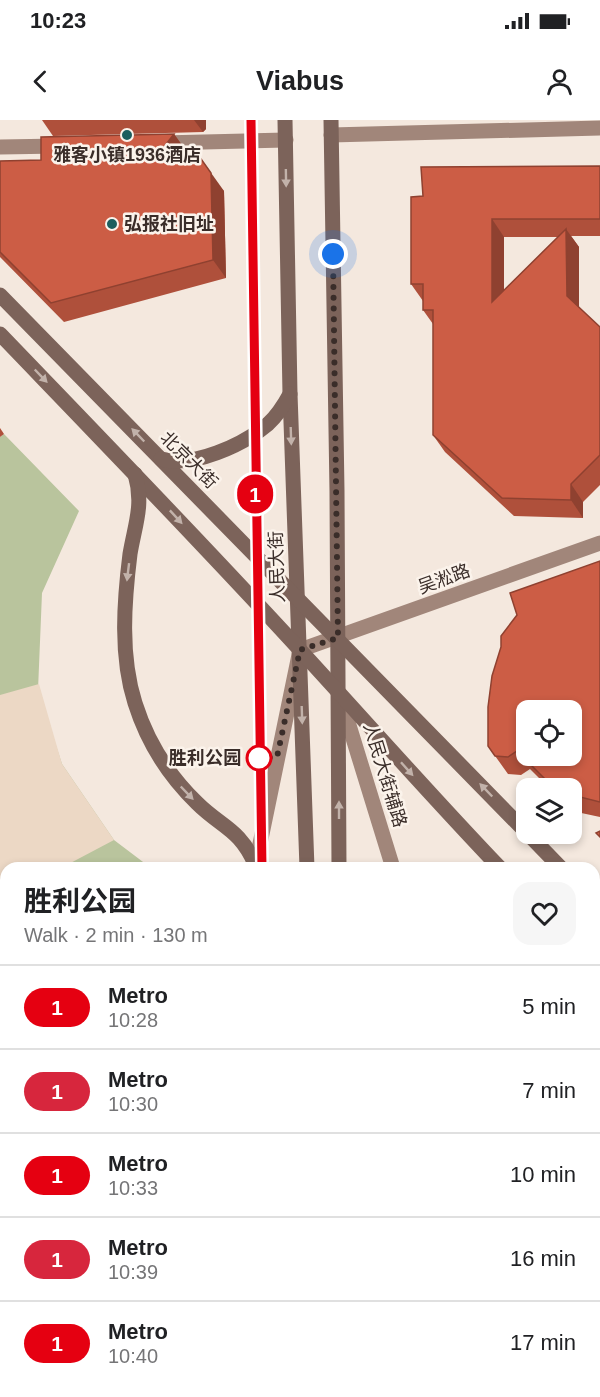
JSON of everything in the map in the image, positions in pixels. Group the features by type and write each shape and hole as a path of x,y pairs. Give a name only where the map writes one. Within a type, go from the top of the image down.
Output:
{"main road":[{"name":"人民大街","path":"285,120 290,394 307,862"},
{"path":"339,862 339,693 331,128 600,128"},
{"path":"143,144 286,140"},
{"path":"0,147 71,145"},
{"name":"北京大街","path":"0,295 516,822"},
{"path":"0,334 300,650 494,862"},
{"path":"161,459 181,462 195,460 249,437 280,411 290,394"},
{"path":"135,474 140,502 127,579 124,641 134,702 159,757 177,782 198,804 240,837 249,849 254,862"},
{"name":"吴淞路","path":"300,650 600,543"},
{"path":"256,862 300,650"},
{"name":"人民大街辅路","path":"339,693 391,862"},
{"name":"北京大街","path":"538,844 555,862"}],"green space":[{"path":"4,434 79,511 42,593 38,690 62,764 114,840 143,862 0,862 0,437"}],"shaded area":[{"path":"39,684 62,764 114,840 72,862 0,862 0,695"}],"building":[{"name":"弘报社旧址","path":"174,134 156,157 199,156 211,173 213,260 51,303 0,252 0,161 41,160 41,137"},
{"path":"600,166 600,219 492,219 492,302 566,229 567,296 600,327 600,455 571,484 571,500 502,498 433,435 433,310 423,310 423,284 411,284 411,197 423,196 421,167"},
{"path":"600,561 600,802 582,798 582,778 544,778 532,766 582,766 582,700 516,700 516,752 508,757 495,756 488,746 488,707 492,676 501,647 501,636 517,615 510,593"}],"metro line":[{"name":"1","path":"251,120 262,862"}],"place":[{"name":"雅客小镇1936酒店","path":"127,135"},
{"name":"弘报社旧址","path":"112,224"},
{"name":"胜利公园","path":"259,758"}],"route":[{"path":"259,758 277,757 300,650 338,638 333,254"}]}
